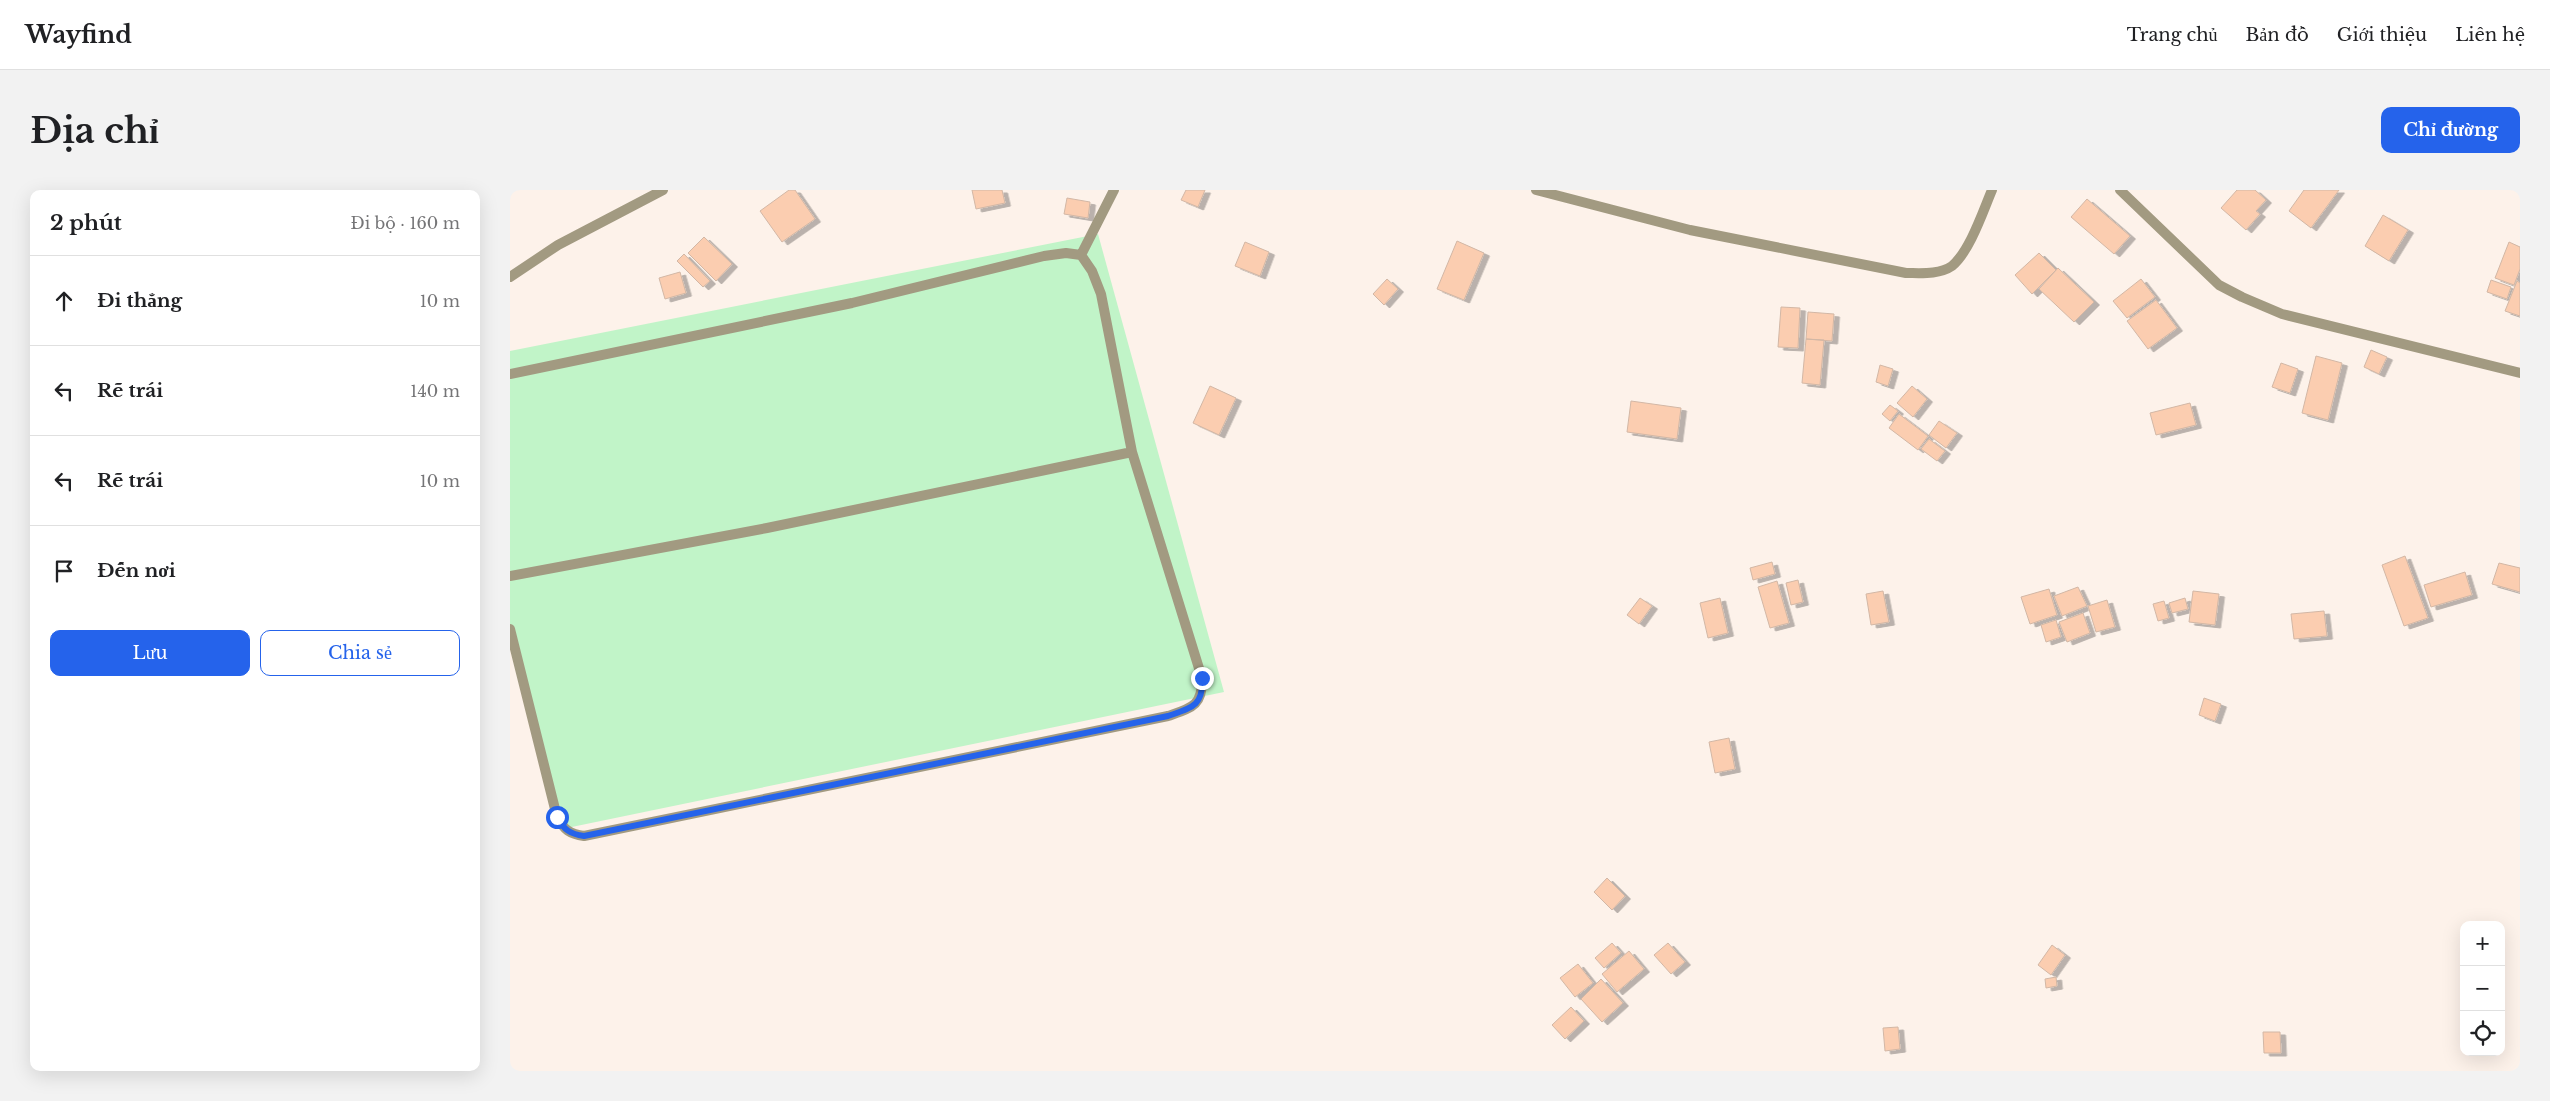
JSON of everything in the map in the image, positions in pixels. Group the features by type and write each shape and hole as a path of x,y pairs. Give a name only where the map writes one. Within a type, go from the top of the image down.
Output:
{"street":[{"path":"510,278 558,245 663,190"},
{"path":"1081,255 1114,190"},
{"path":"1536,190 1690,230 1906,273 1930,273 1951,267 1963,253 1992,190"},
{"path":"2120,190 2219,286 2242,297 2282,314 2520,373"},
{"path":"510,374 852,303 1044,256 1081,255"},
{"path":"510,629 557,817 562,827 572,834 584,836 1168,716 1193,707 1203,693 1202,678 1132,452 1100,294 1092,272 1081,255"},
{"path":"510,576 767,528 1132,452"}],"green space":[{"path":"1098,234 1224,692 562,829 510,627 510,351"}],"building":[{"path":"789,190 795,190 815,219 782,242 760,211"},
{"path":"972,190 1002,190 1005,203 976,209"},
{"path":"1186,190 1205,190 1198,207 1181,200"},
{"path":"2237,190 2255,190 2266,200 2256,211 2260,214 2246,230 2221,208"},
{"path":"2304,190 2339,190 2311,228 2289,211"},
{"path":"1067,198 1090,202 1088,218 1064,214"},
{"path":"2087,199 2130,236 2114,254 2071,217"},
{"path":"2383,215 2408,230 2389,261 2365,246"},
{"path":"704,237 732,264 716,281 688,253"},
{"path":"1457,241 1484,253 1464,300 1437,289"},
{"path":"1245,242 1269,252 1260,276 1235,266"},
{"path":"2509,242 2520,247 2520,269 2514,285 2495,278"},
{"path":"2039,253 2056,270 2032,294 2015,275"},
{"path":"684,254 710,281 703,287 677,261"},
{"path":"2058,268 2094,302 2074,322 2039,289"},
{"path":"680,272 686,293 665,299 659,278"},
{"path":"1387,279 1398,289 1384,305 1373,294"},
{"path":"2141,279 2155,297 2127,318 2113,301"},
{"path":"2491,280 2511,287 2507,299 2487,292"},
{"path":"2517,281 2520,283 2520,316 2505,311"},
{"path":"2156,300 2177,328 2148,349 2127,321"},
{"path":"1781,307 1800,308 1798,348 1778,347"},
{"path":"1808,312 1834,314 1832,341 1806,339"},
{"path":"1806,339 1824,340 1820,385 1802,383"},
{"path":"2371,350 2387,357 2379,374 2364,367"},
{"path":"2316,356 2342,363 2328,420 2302,413"},
{"path":"2281,363 2298,369 2290,393 2272,387"},
{"path":"1880,365 1893,369 1888,386 1876,382"},
{"path":"1210,386 1236,398 1219,435 1193,423"},
{"path":"1912,386 1927,399 1913,417 1897,403"},
{"path":"1631,401 1681,408 1677,439 1627,432"},
{"path":"2190,403 2196,425 2156,435 2150,413"},
{"path":"1890,405 1898,411 1890,421 1882,414"},
{"path":"1899,414 1928,436 1918,450 1889,428"},
{"path":"1939,421 1957,433 1946,448 1929,435"},
{"path":"1929,439 1945,451 1937,461 1921,449"},
{"path":"2405,556 2428,618 2404,626 2382,565"},
{"path":"1772,562 1775,574 1753,580 1750,568"},
{"path":"2499,563 2520,568 2520,592 2492,584"},
{"path":"2465,572 2472,595 2431,607 2424,585"},
{"path":"1798,580 1803,602 1791,605 1786,583"},
{"path":"1777,581 1789,623 1770,628 1758,587"},
{"path":"2078,587 2087,606 2062,616 2054,596"},
{"path":"2049,589 2057,615 2030,624 2021,597"},
{"path":"1883,591 1889,622 1871,625 1866,594"},
{"path":"2193,591 2219,594 2215,625 2189,622"},
{"path":"1640,598 1652,606 1639,624 1627,615"},
{"path":"1720,598 1728,633 1708,638 1700,603"},
{"path":"2185,598 2188,609 2172,613 2169,603"},
{"path":"2107,600 2115,627 2096,632 2088,606"},
{"path":"2164,601 2169,618 2158,621 2153,604"},
{"path":"2324,611 2327,636 2294,639 2291,614"},
{"path":"2083,613 2090,633 2067,642 2059,622"},
{"path":"2056,620 2061,637 2046,642 2041,625"},
{"path":"2204,698 2221,704 2215,721 2199,715"},
{"path":"1729,738 1735,769 1715,773 1709,742"},
{"path":"1607,878 1625,896 1612,910 1594,892"},
{"path":"1612,943 1621,953 1604,968 1595,958"},
{"path":"1668,943 1685,962 1671,974 1654,955"},
{"path":"2052,945 2065,955 2051,975 2038,965"},
{"path":"1629,951 1644,969 1617,992 1602,974"},
{"path":"1578,964 1593,983 1575,997 1560,978"},
{"path":"2056,977 2057,986 2046,988 2045,979"},
{"path":"1601,979 1623,1003 1602,1022 1581,999"},
{"path":"1571,1007 1584,1021 1565,1039 1552,1025"},
{"path":"1898,1027 1900,1049 1885,1051 1883,1028"},
{"path":"2263,1032 2280,1032 2281,1053 2264,1053"}],"route":[{"path":"557,817 562,827 572,834 584,836 1168,716 1193,707 1203,693 1202,678"}]}
